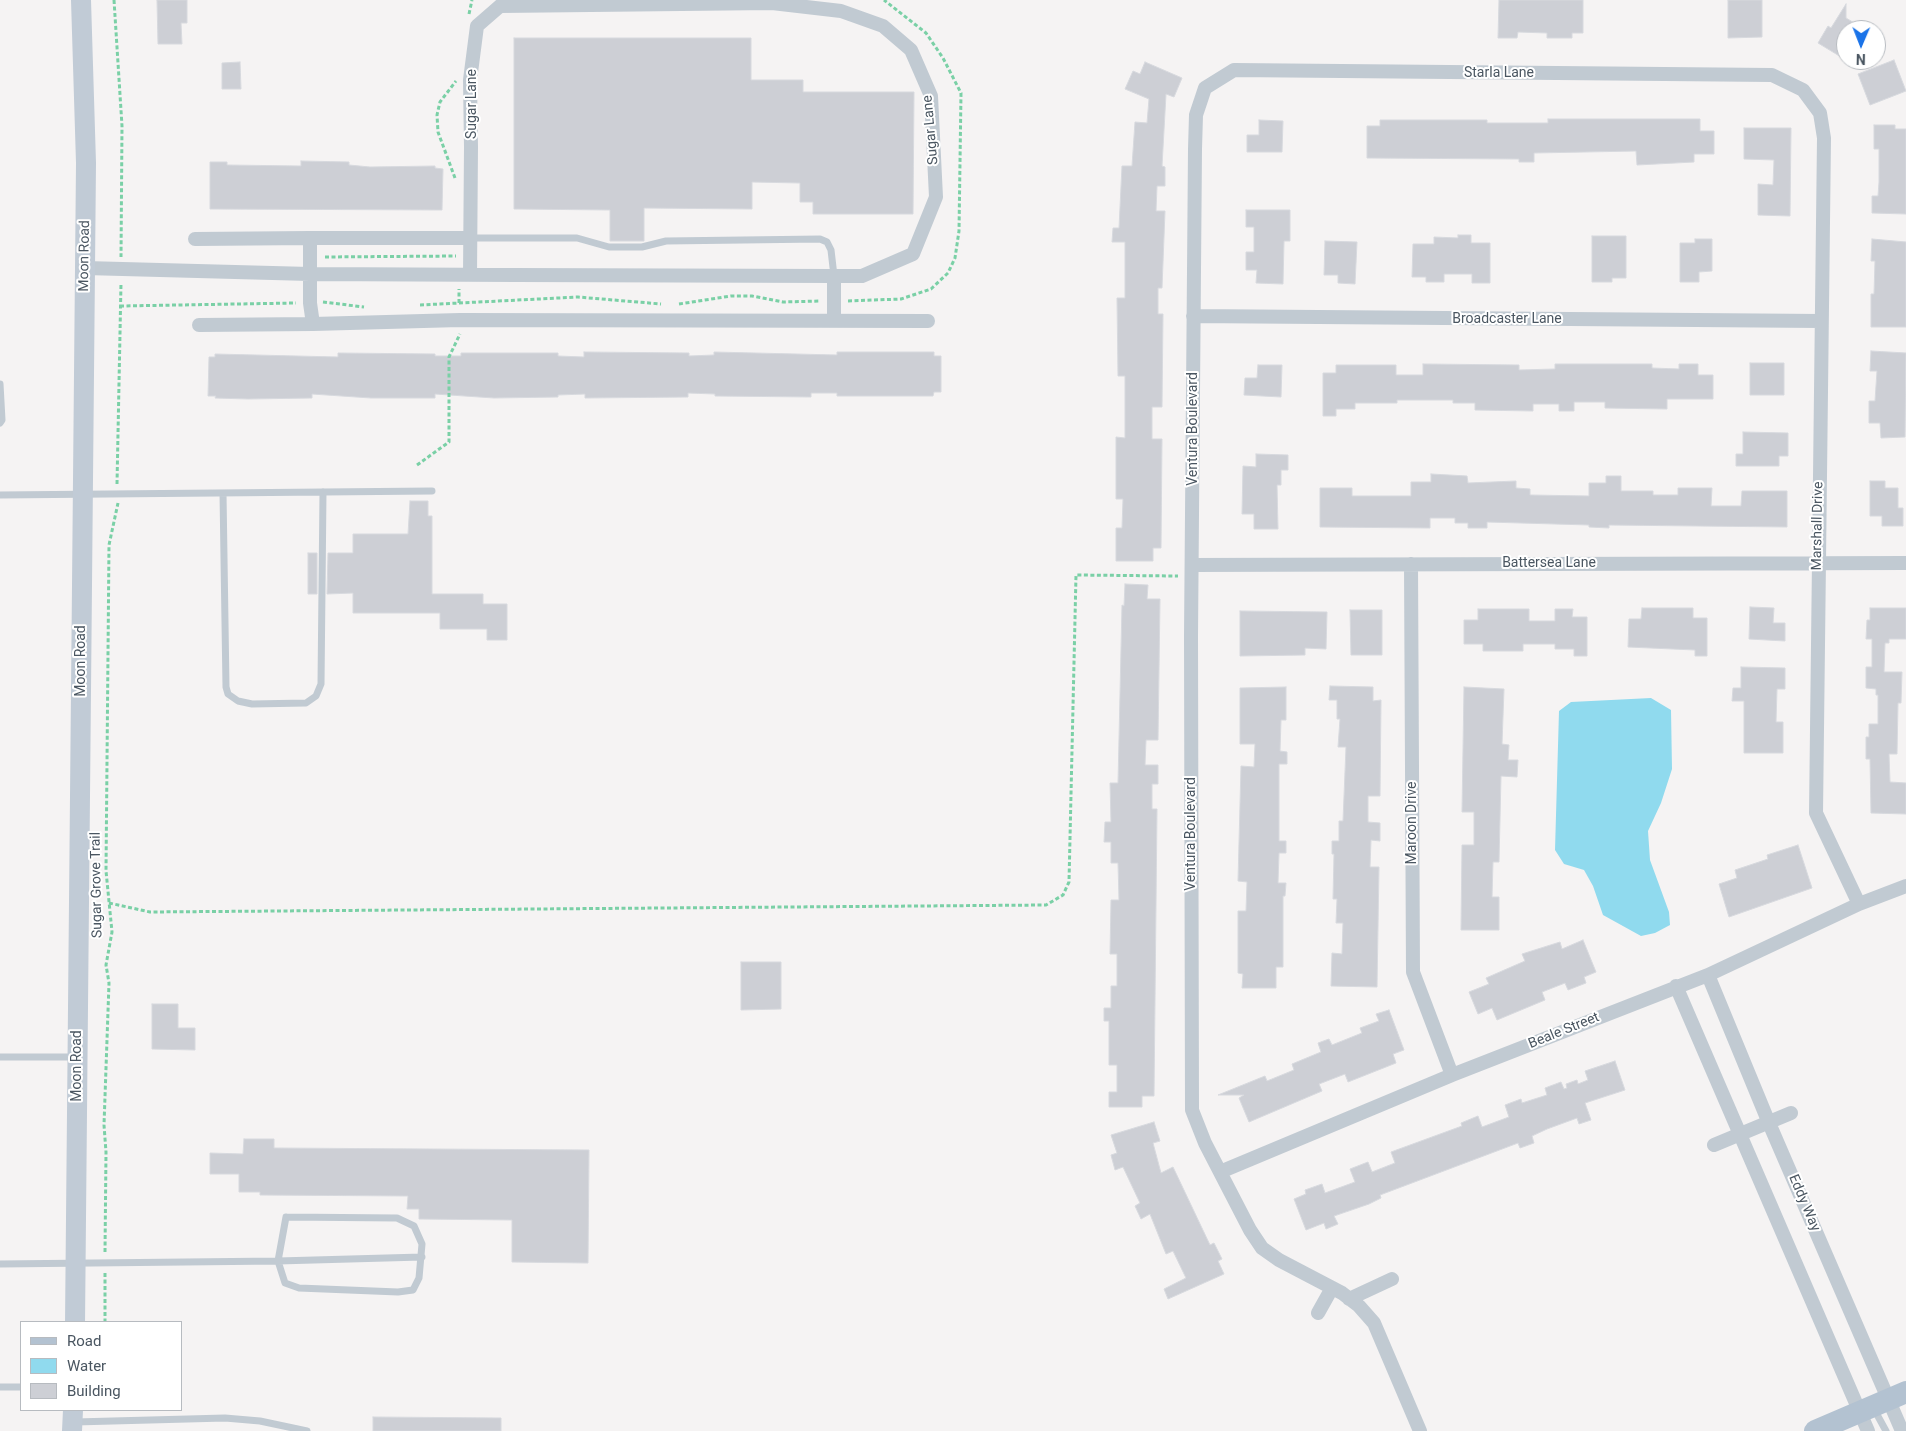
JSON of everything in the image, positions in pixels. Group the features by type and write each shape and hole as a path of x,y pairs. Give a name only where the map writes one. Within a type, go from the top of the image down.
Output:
{"main road":[{"path":"1814,1431 1879,1408"}],"street":[{"name":"Moon Road","path":"75,1321 86,163 81,0"},
{"name":"Sugar Lane","path":"85,268 310,274 470,275 862,276 912,254 936,197 931,96 911,50 882,26 841,11 772,3 500,6 477,26 470,80 470,275"},
{"name":"Starla Lane","path":"1195,149 1196,115 1206,88 1234,70 1772,75 1803,90 1820,113 1824,138"},
{"name":"Marshall Drive","path":"1824,138 1817,562 1816,813 1859,904"},
{"name":"Ventura Boulevard","path":"1195,149 1192,570 1192,1097 1197,1126 1250,1230 1262,1248 1279,1260 1332,1288 1360,1306 1374,1323 1420,1431"},
{"path":"310,238 310,303 313,324"},
{"path":"195,239 471,238"},
{"path":"834,276 834,321"},
{"name":"Broadcaster Lane","path":"1193,316 1821,321"},
{"path":"199,325 460,320 928,321"},
{"name":"Battersea Lane","path":"1192,570 1411,564 1906,563"},
{"name":"Maroon Drive","path":"1411,564 1413,972 1452,1075"},
{"name":"Beale Street","path":"1220,1172 1452,1075 1708,975 1859,904 1906,886"},
{"name":"Eddy Way","path":"1708,975 1769,1123 1879,1408"},
{"name":"Eddy Way","path":"1676,986 1739,1133 1879,1408 1902,1431"},
{"path":"1714,1145 1790,1113"},
{"path":"1349,1299 1392,1279"},
{"path":"1318,1313 1332,1288"}],"lane":[{"path":"471,238 577,238 609,247 642,247 666,241 820,239 827,242 832,250 834,276"},
{"path":"0,384 2,420 0,423"},
{"path":"0,495 432,491"},
{"path":"223,493 226,687 228,694 238,701 252,704 306,703 316,696 322,684 323,492"},
{"path":"0,1057 78,1057"},
{"path":"286,1217 398,1218 414,1226 422,1244 422,1257 419,1278 412,1290 398,1292 299,1288 285,1282 278,1261 286,1217"},
{"path":"0,1264 105,1264 422,1257"},
{"path":"0,1387 20,1387"},
{"path":"1879,1408 1886,1431"},
{"path":"72,1421 225,1418 260,1422 307,1431"}],"path":[{"path":"120,306 332,302 369,307"},
{"path":"415,305 459,302 460,320 460,334 449,357 449,442 417,465"},
{"name":"Sugar Grove Trail","path":"105,1321 106,1152 104,1125 109,983 106,965 112,932 106,871 109,545 119,508"},
{"path":"109,903 150,912 1046,905 1064,895 1069,882 1076,575 1192,570"}],"water":[{"path":"1651,698 1671,710 1672,769 1661,803 1648,831 1650,860 1669,912 1670,925 1655,933 1641,936 1603,915 1593,886 1584,870 1564,864 1555,850 1559,711 1571,702"}],"building":[{"path":"157,0 187,0 187,23 181,23 182,44 158,44"},
{"path":"1499,0 1583,0 1583,33 1572,33 1572,38 1547,38 1547,33 1518,32 1517,38 1498,38"},
{"path":"1728,0 1762,0 1762,37 1728,38"},
{"path":"1846,4 1846,18 1849,20 1836,20"},
{"path":"1836,20 1836,54 1818,43 1828,26 1831,28"},
{"path":"514,38 751,38 751,80 803,80 803,92 914,92 913,214 813,214 813,202 800,202 800,183 752,182 752,209 644,208 644,241 610,241 610,210 514,209"},
{"path":"1894,60 1906,91 1870,105 1858,74 1868,70 1886,70 1886,63"},
{"path":"240,62 241,89 222,89 222,63"},
{"path":"1145,62 1182,78 1174,97 1166,94 1162,166 1165,167 1165,186 1157,186 1156,211 1165,211 1162,288 1158,288 1158,314 1163,314 1162,407 1152,407 1152,439 1162,439 1161,548 1153,548 1153,561 1116,561 1116,528 1122,528 1123,499 1116,499 1116,437 1125,438 1125,376 1118,376 1117,298 1125,298 1125,242 1112,242 1113,228 1119,228 1122,166 1132,166 1135,122 1147,123 1149,99 1125,89 1133,71 1140,74"},
{"path":"1548,119 1700,119 1700,131 1714,131 1714,154 1694,154 1694,162 1637,165 1636,151 1534,153 1534,162 1519,162 1519,159 1367,158 1367,126 1380,126 1380,120 1487,120 1487,123 1548,123"},
{"path":"1259,120 1283,121 1282,152 1247,152 1247,135 1259,135"},
{"path":"1874,125 1895,125 1895,129 1906,129 1906,214 1872,213 1872,196 1878,196 1879,182 1879,149 1874,149"},
{"path":"1744,128 1791,128 1790,216 1758,215 1758,184 1773,185 1774,160 1744,159"},
{"path":"301,161 349,162 349,165 370,167 435,166 435,168 443,169 442,210 210,209 210,162 227,162 227,165 301,166"},
{"path":"1246,210 1290,210 1290,241 1284,241 1283,284 1256,283 1257,270 1246,270 1246,252 1254,252 1254,227 1246,227"},
{"path":"1458,235 1471,235 1471,243 1490,243 1490,283 1472,283 1472,274 1444,274 1444,282 1426,282 1426,277 1412,277 1413,244 1434,244 1434,237 1458,238"},
{"path":"1592,236 1626,236 1626,278 1612,278 1612,282 1592,282"},
{"path":"1695,239 1712,239 1712,271 1699,272 1699,282 1680,282 1680,243 1695,243"},
{"path":"1872,239 1906,242 1906,327 1871,327 1871,294 1874,294 1875,261 1871,261"},
{"path":"1325,241 1357,242 1355,284 1338,283 1338,275 1324,275"},
{"path":"1871,351 1906,353 1905,437 1881,438 1880,423 1869,423 1869,401 1875,401 1877,371 1870,371"},
{"path":"584,352 689,353 689,356 714,355 714,352 837,355 837,352 934,352 934,356 941,356 941,392 934,392 933,396 837,396 837,393 811,393 811,397 715,396 715,394 688,393 688,397 585,398 585,394 558,395 558,397 494,398 435,394 435,398 371,398 312,394 312,398 248,399 208,396 209,357 215,357 215,354 338,357 338,353 461,356 461,353 558,353 558,356 584,357"},
{"path":"1750,363 1784,363 1784,395 1750,395"},
{"path":"1423,364 1519,365 1519,370 1555,369 1555,364 1652,364 1652,368 1679,369 1679,364 1698,364 1698,375 1713,375 1713,399 1667,399 1667,409 1605,408 1605,402 1574,402 1574,411 1559,411 1559,404 1533,404 1533,411 1475,410 1475,403 1453,403 1453,400 1397,400 1397,403 1355,403 1355,409 1336,409 1336,416 1323,416 1323,373 1336,373 1336,365 1396,365 1396,375 1423,375"},
{"path":"1258,365 1282,365 1281,397 1244,395 1245,378 1257,378"},
{"path":"1743,432 1788,433 1788,456 1779,456 1779,466 1736,466 1736,454 1743,454"},
{"path":"1256,454 1288,455 1288,470 1281,470 1281,485 1277,485 1278,529 1254,529 1254,514 1242,514 1243,466 1256,467"},
{"path":"1431,474 1467,476 1468,483 1516,481 1516,488 1530,489 1530,495 1589,496 1589,483 1606,483 1606,476 1621,476 1621,491 1653,491 1653,495 1678,495 1678,488 1712,488 1711,506 1741,506 1742,491 1787,491 1787,527 1609,525 1609,528 1589,527 1589,525 1487,522 1487,528 1468,528 1468,523 1455,523 1455,518 1430,518 1430,528 1320,527 1320,488 1352,488 1352,496 1411,496 1411,482 1431,482"},
{"path":"1870,481 1885,481 1885,488 1898,488 1898,508 1903,508 1903,526 1882,526 1882,516 1870,516"},
{"path":"410,501 428,501 428,516 432,516 432,594 483,594 483,604 507,604 507,640 487,640 487,629 440,629 440,613 353,613 353,593 327,594 328,553 353,553 353,534 408,534"},
{"path":"308,553 317,553 317,594 308,594"},
{"path":"1125,584 1148,585 1147,599 1160,599 1158,740 1146,740 1145,765 1158,765 1158,784 1152,784 1152,809 1157,809 1154,1096 1142,1096 1142,1107 1109,1107 1109,1092 1117,1092 1117,1065 1109,1065 1109,1021 1104,1021 1104,1008 1111,1008 1111,986 1117,986 1117,954 1110,954 1111,900 1119,900 1118,863 1111,863 1111,842 1104,842 1105,822 1111,822 1110,783 1118,783 1122,605 1124,606"},
{"path":"1750,607 1774,608 1773,623 1785,623 1785,641 1749,639"},
{"path":"1642,608 1693,608 1693,618 1707,618 1707,656 1695,656 1695,650 1628,647 1629,619 1641,619"},
{"path":"1870,608 1906,608 1906,639 1889,639 1889,643 1885,643 1884,672 1902,672 1901,703 1898,703 1897,754 1889,754 1890,782 1906,783 1906,814 1871,813 1870,759 1866,759 1866,737 1869,737 1869,724 1878,724 1878,695 1876,695 1876,689 1866,688 1866,667 1872,667 1872,639 1866,639 1867,620 1870,620"},
{"path":"1478,609 1529,609 1529,621 1555,621 1555,609 1573,609 1572,617 1587,617 1587,656 1574,656 1574,649 1555,649 1555,644 1523,644 1523,651 1483,651 1483,644 1464,644 1464,620 1478,620"},
{"path":"1350,610 1382,610 1382,655 1351,655"},
{"path":"1240,611 1327,612 1326,649 1305,648 1305,655 1240,656"},
{"path":"1741,667 1785,668 1785,689 1777,689 1776,722 1783,722 1783,753 1744,753 1744,701 1732,701 1733,688 1741,688"},
{"path":"1330,686 1373,687 1373,701 1381,700 1380,796 1368,796 1368,822 1380,823 1380,841 1371,840 1370,867 1379,867 1377,987 1331,986 1332,953 1342,954 1343,923 1336,923 1337,899 1333,899 1334,854 1332,854 1332,841 1339,841 1339,821 1343,821 1346,747 1338,747 1340,719 1337,719 1337,700 1329,700"},
{"path":"1286,687 1286,720 1281,720 1280,751 1287,752 1287,764 1279,764 1279,841 1286,841 1286,853 1279,853 1278,883 1286,883 1285,896 1283,896 1283,967 1276,967 1276,988 1242,988 1243,974 1238,973 1238,911 1246,911 1247,882 1238,881 1241,766 1254,767 1255,744 1240,744 1240,688"},
{"path":"1464,687 1504,689 1502,744 1509,745 1508,760 1518,760 1517,777 1501,776 1499,862 1493,862 1492,897 1499,897 1499,930 1461,930 1462,845 1474,845 1474,812 1462,812"},
{"path":"1798,845 1812,888 1729,917 1719,884 1737,878 1735,870 1768,859 1767,855"},
{"path":"1583,940 1596,972 1584,977 1586,983 1568,990 1565,983 1542,992 1545,1000 1497,1020 1492,1008 1478,1014 1469,992 1489,984 1486,978 1525,961 1522,954 1560,942 1562,949"},
{"path":"741,962 781,962 781,1009 741,1010"},
{"path":"152,1004 178,1004 178,1028 195,1028 195,1050 152,1049"},
{"path":"1389,1010 1404,1050 1393,1054 1396,1063 1348,1082 1345,1074 1319,1084 1322,1091 1249,1122 1239,1098 1244,1095 1218,1095 1265,1076 1267,1081 1294,1070 1292,1064 1321,1052 1318,1043 1329,1039 1332,1045 1362,1033 1360,1028 1379,1021 1376,1014"},
{"path":"1615,1061 1625,1090 1585,1103 1591,1120 1579,1124 1577,1118 1547,1129 1532,1136 1534,1143 1520,1148 1518,1143 1380,1195 1381,1198 1369,1204 1334,1216 1338,1224 1326,1229 1324,1223 1306,1230 1294,1199 1306,1194 1305,1190 1322,1184 1325,1193 1355,1182 1350,1169 1368,1162 1372,1172 1395,1163 1391,1152 1462,1126 1461,1123 1478,1116 1482,1127 1509,1117 1505,1105 1521,1099 1522,1103 1547,1095 1545,1088 1561,1082 1564,1089 1567,1088 1566,1084 1577,1080 1578,1084 1588,1080 1585,1071"},
{"path":"1154,1122 1160,1141 1153,1143 1161,1173 1173,1167 1210,1245 1214,1243 1222,1259 1218,1261 1224,1274 1168,1299 1164,1289 1186,1278 1173,1251 1166,1254 1150,1214 1141,1219 1135,1206 1140,1203 1123,1167 1115,1170 1111,1155 1117,1153 1111,1135"},
{"path":"244,1139 274,1139 274,1148 589,1150 588,1263 512,1262 512,1220 419,1219 419,1209 407,1209 408,1196 260,1195 260,1192 239,1192 239,1174 210,1174 210,1153 243,1154"},
{"path":"373,1417 501,1418 501,1431 373,1431"}]}
